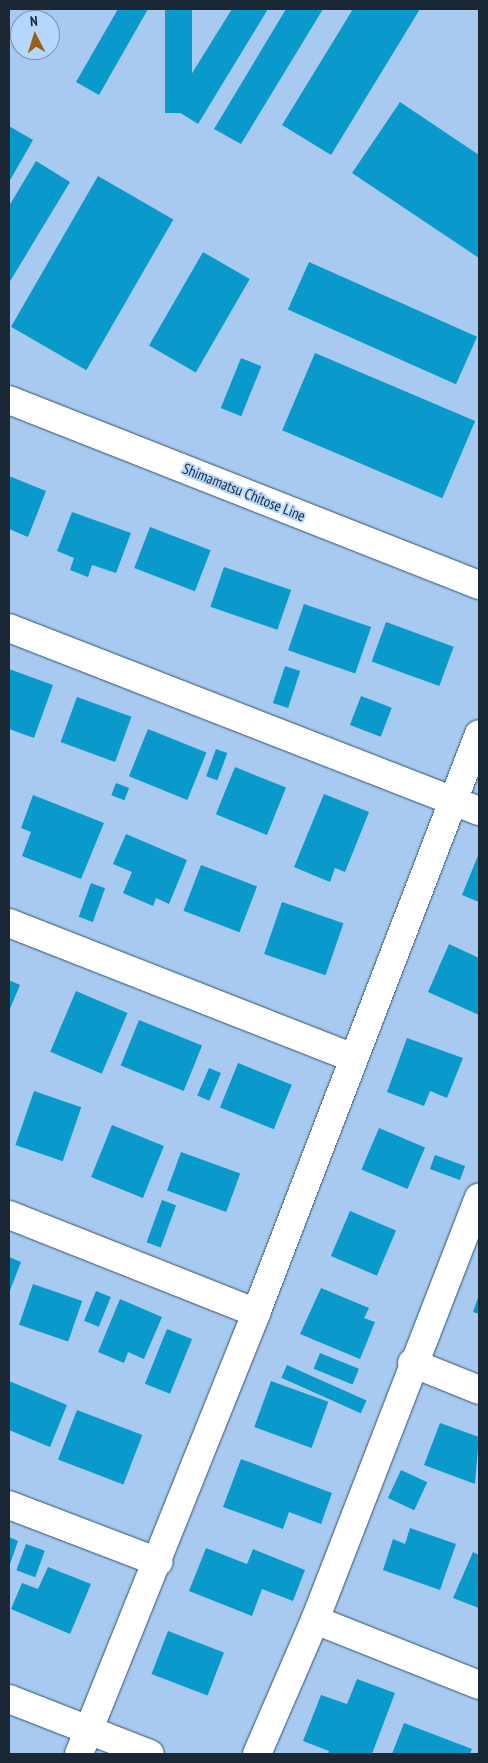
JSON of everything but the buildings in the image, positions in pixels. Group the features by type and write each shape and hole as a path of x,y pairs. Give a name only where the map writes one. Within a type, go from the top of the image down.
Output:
{"street":[{"name":"Shimamatsu Chitose Line","path":"9,400 479,585"},
{"path":"9,628 479,811"},
{"path":"84,1742 158,1562 256,1313 479,734"},
{"path":"9,922 353,1058"},
{"path":"257,1754 315,1620 412,1364 479,1198"},
{"path":"9,1215 256,1313"},
{"path":"412,1364 479,1390"},
{"path":"9,1504 158,1562"},
{"path":"315,1620 479,1685"},
{"path":"9,1698 84,1742 150,1754"}]}
